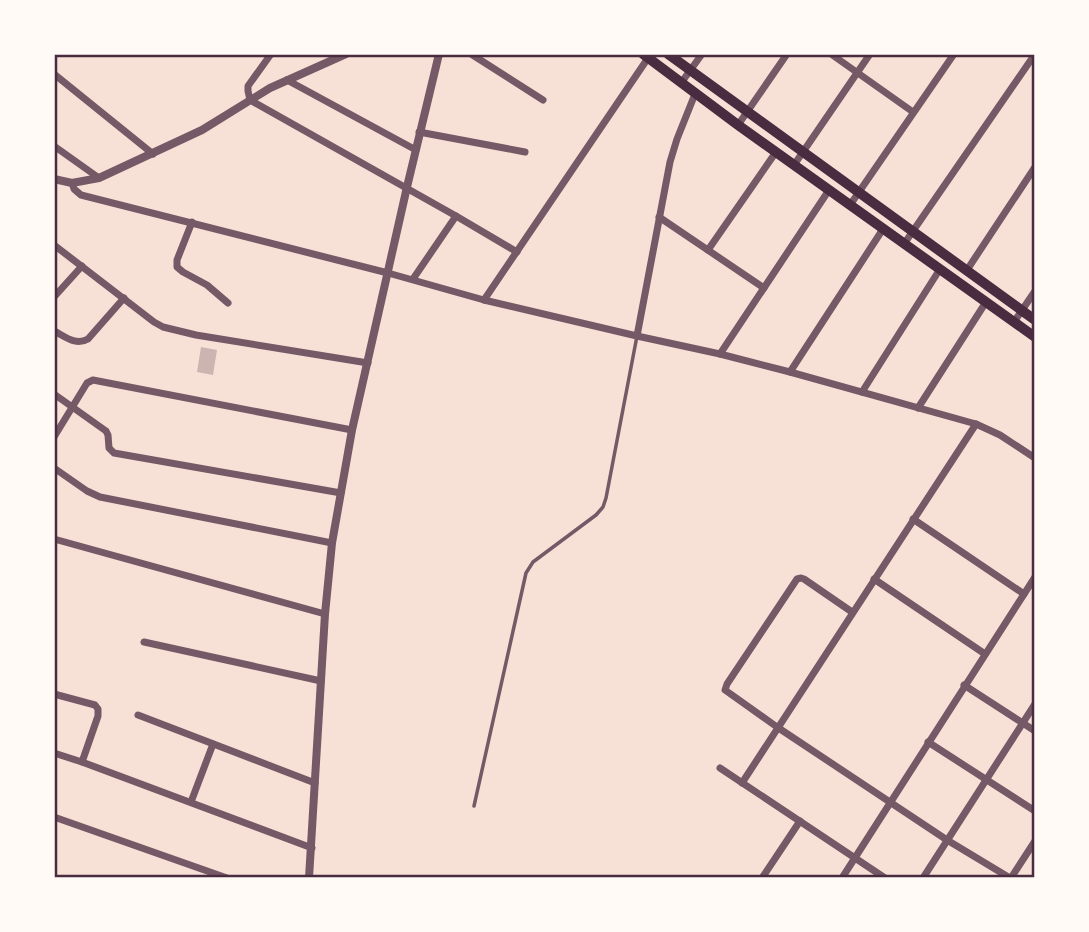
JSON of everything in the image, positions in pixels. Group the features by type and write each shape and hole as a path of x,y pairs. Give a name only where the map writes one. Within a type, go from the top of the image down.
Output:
{"main road":[{"path":"668,54 1035,320"},
{"path":"645,56 1035,337"}],"street":[{"path":"271,54 248,86 250,100 517,251"},
{"path":"54,179 72,183 99,178 202,130 250,100 346,54"},
{"path":"309,878 325,614 332,543 352,430 439,54"},
{"path":"471,54 543,100"},
{"path":"681,83 702,54"},
{"path":"738,125 787,54"},
{"path":"831,54 913,112"},
{"path":"794,165 870,54"},
{"path":"850,205 954,54"},
{"path":"904,244 1035,54"},
{"path":"484,300 645,56"},
{"path":"54,74 153,153"},
{"path":"288,80 416,150"},
{"path":"637,336 670,162 695,94"},
{"path":"419,132 525,152"},
{"path":"54,146 99,178"},
{"path":"708,250 776,152"},
{"path":"967,270 1035,167"},
{"path":"72,183 80,195 388,272 484,300 720,354 975,424 1000,435 1035,458"},
{"path":"720,354 829,190"},
{"path":"413,279 456,216"},
{"path":"659,216 764,288"},
{"path":"192,222 177,260 177,267 207,285 228,303"},
{"path":"789,372 883,229"},
{"path":"54,245 163,327 196,335 368,363"},
{"path":"54,297 82,266"},
{"path":"862,392 940,269"},
{"path":"1014,322 1035,291"},
{"path":"54,331 75,342 84,342 124,298"},
{"path":"918,408 986,302"},
{"path":"54,437 87,383 93,380 352,430"},
{"path":"54,394 106,431 109,447 114,453 341,493"},
{"path":"742,783 975,424"},
{"path":"54,468 100,497 332,543"},
{"path":"913,519 1024,594"},
{"path":"54,539 325,614"},
{"path":"852,612 799,578 725,690 947,840 1011,878 1035,841"},
{"path":"842,878 1035,578"},
{"path":"874,579 985,654"},
{"path":"144,642 321,681"},
{"path":"964,685 1035,731"},
{"path":"54,694 95,705 99,709 82,762"},
{"path":"923,878 1035,704"},
{"path":"138,715 315,783"},
{"path":"928,742 1035,811"},
{"path":"191,802 213,744"},
{"path":"54,753 312,848"},
{"path":"720,768 886,878"},
{"path":"54,817 227,878"},
{"path":"762,878 800,821"}],"lane":[{"path":"474,806 526,573 533,562 603,507 637,336"}],"building":[{"path":"201,347 217,350 213,375 197,372"}]}
